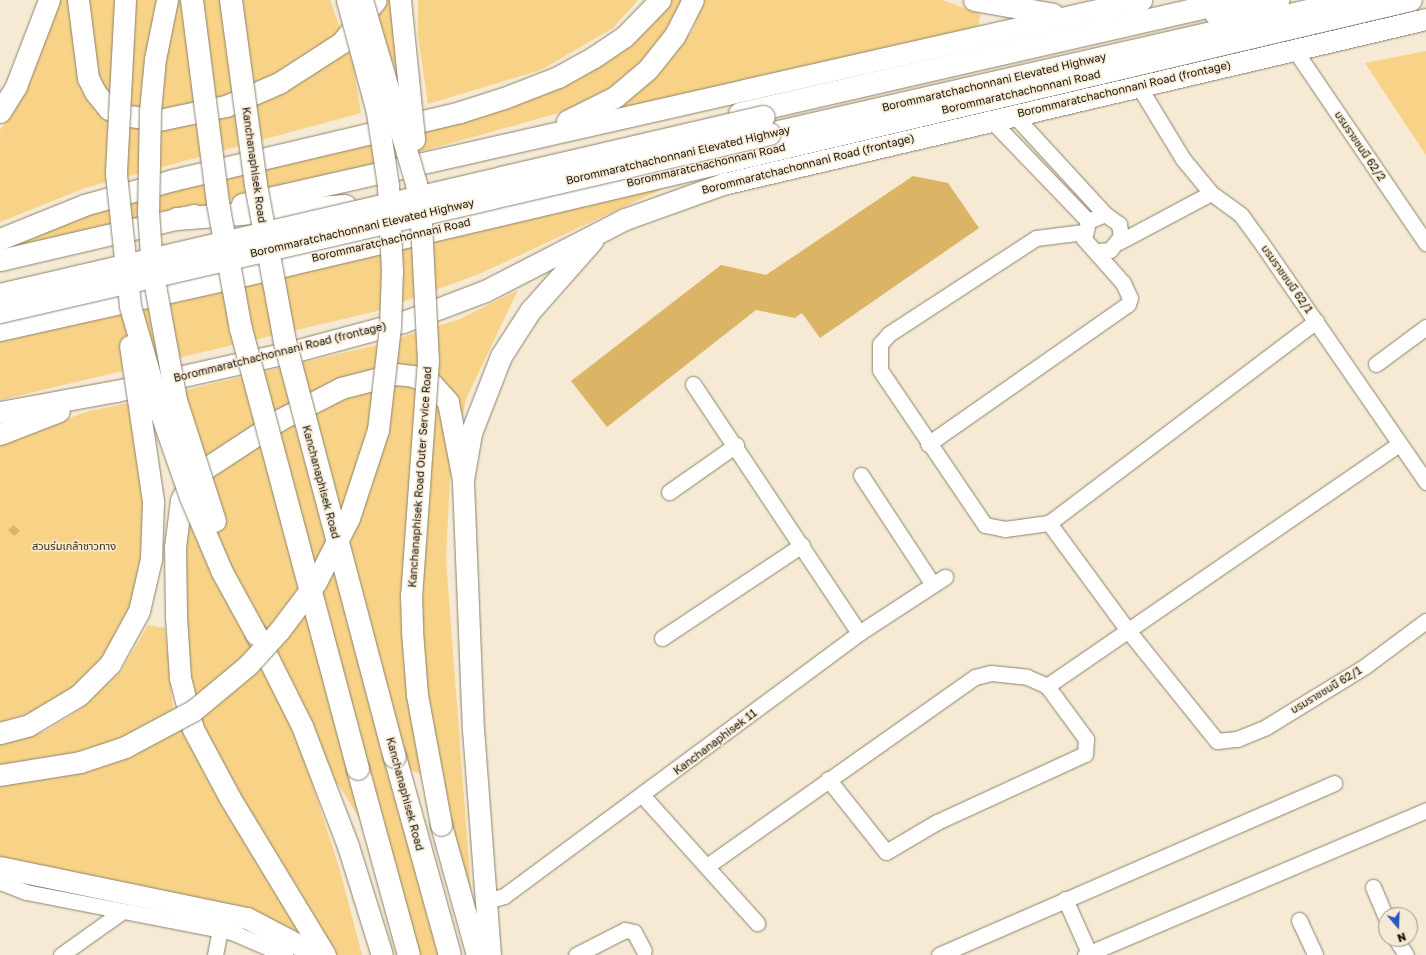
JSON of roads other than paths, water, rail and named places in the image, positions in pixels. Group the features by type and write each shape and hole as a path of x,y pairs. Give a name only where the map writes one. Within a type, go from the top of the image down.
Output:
{"main road":[{"path":"0,112 16,86 49,0"},
{"path":"78,0 88,78 95,92 109,109 121,115 159,120 226,106 279,83 341,43 376,0"},
{"path":"0,733 29,724 79,695 110,664 139,611 151,559 153,501 131,350 130,306 116,174 125,0"},
{"path":"167,0 155,59 148,158 149,218 158,312 191,452 247,595 256,634"},
{"path":"192,0 218,203 241,329 358,769 410,955"},
{"name":"Kanchanaphisek Road","path":"231,0 256,185 285,342 395,757 450,955"},
{"path":"0,775 80,762 125,747 194,710 248,665 279,631 316,582 349,518 378,430 390,327 392,271 381,133 347,0"},
{"name":"Kanchanaphisek Road Outer Service Road","path":"362,0 416,182 426,289 428,360 411,596 417,695 441,825 478,955"},
{"path":"400,0 416,182"},
{"path":"0,238 84,205 165,182 460,112 504,98 558,76 594,57 624,37 660,0"},
{"path":"515,142 592,111 625,90 667,48 693,0"},
{"path":"974,0 1023,11 1070,16"},
{"path":"0,260 1141,0"},
{"path":"0,287 1237,0"},
{"name":"Borommaratchachonnani Elevated Highway","path":"0,295 1278,0"},
{"name":"Borommaratchachonnani Road","path":"0,330 236,277 1353,7 1411,0"},
{"path":"1353,7 1426,2"},
{"name":"Borommaratchachonnani Elevated Highway","path":"0,312 1353,7"},
{"name":"Borommaratchachonnani Road (frontage)","path":"0,412 96,395 299,350 404,322 485,291 599,231 723,184 990,119 1426,19"},
{"path":"177,219 346,206"},
{"path":"463,480 472,433 501,356 530,312 599,231"},
{"path":"130,306 161,414 190,497 222,572 256,634 302,726 348,846 382,955"},
{"path":"325,955 230,798 193,729 180,678 176,616 175,547 181,500 190,483 206,468 281,419 342,388 395,374 414,376 432,384 448,402 463,480 483,902 490,955"},
{"path":"0,434 96,395"},
{"path":"0,867 247,918 318,955"}],"street":[{"name":"บรมราชชนนี 62/2","path":"1294,49 1426,243"},
{"name":"บรมราชชนนี 62/1","path":"1138,85 1183,158 1211,193 1240,215 1316,321 1426,482"},
{"path":"1013,114 1105,214 1119,224 1119,242"},
{"path":"928,444 1128,304 1129,291 1098,251 1088,244 1086,226 990,119"},
{"path":"1098,251 1110,250 1119,242 1211,193"},
{"path":"1105,214 1086,226 1036,238 880,344 880,370 928,444 985,524 1005,528 1049,523 1316,321"},
{"path":"1376,364 1426,327"},
{"path":"693,384 736,445 859,633"},
{"path":"1047,686 1126,628 1399,444"},
{"path":"669,492 736,445"},
{"name":"Kanchanaphisek 11","path":"483,902 504,896 643,796 859,633 939,580 861,475"},
{"path":"1049,523 1126,628"},
{"path":"662,638 802,545"},
{"name":"บรมราชชนนี 62/1","path":"1126,628 1217,741 1237,738 1266,727 1364,667 1426,621"},
{"path":"707,866 828,779 975,677 990,673 1027,678 1047,686 1086,739 1085,754 937,822 888,851 883,852 828,779"},
{"path":"939,955 1334,783"},
{"path":"643,796 707,866 756,923"},
{"path":"1065,899 1087,954 1426,810"},
{"path":"0,882 26,892"},
{"path":"1373,887 1382,907"},
{"path":"0,890 26,892 220,930 257,949 285,955"},
{"path":"61,955 124,911"},
{"path":"1299,920 1315,955"},
{"path":"215,955 220,930"},
{"path":"576,955 625,930 634,932 644,951"}],"park label":[{"name":"สวนร่มเกล้าชาวทาง","path":"74,546"}]}
